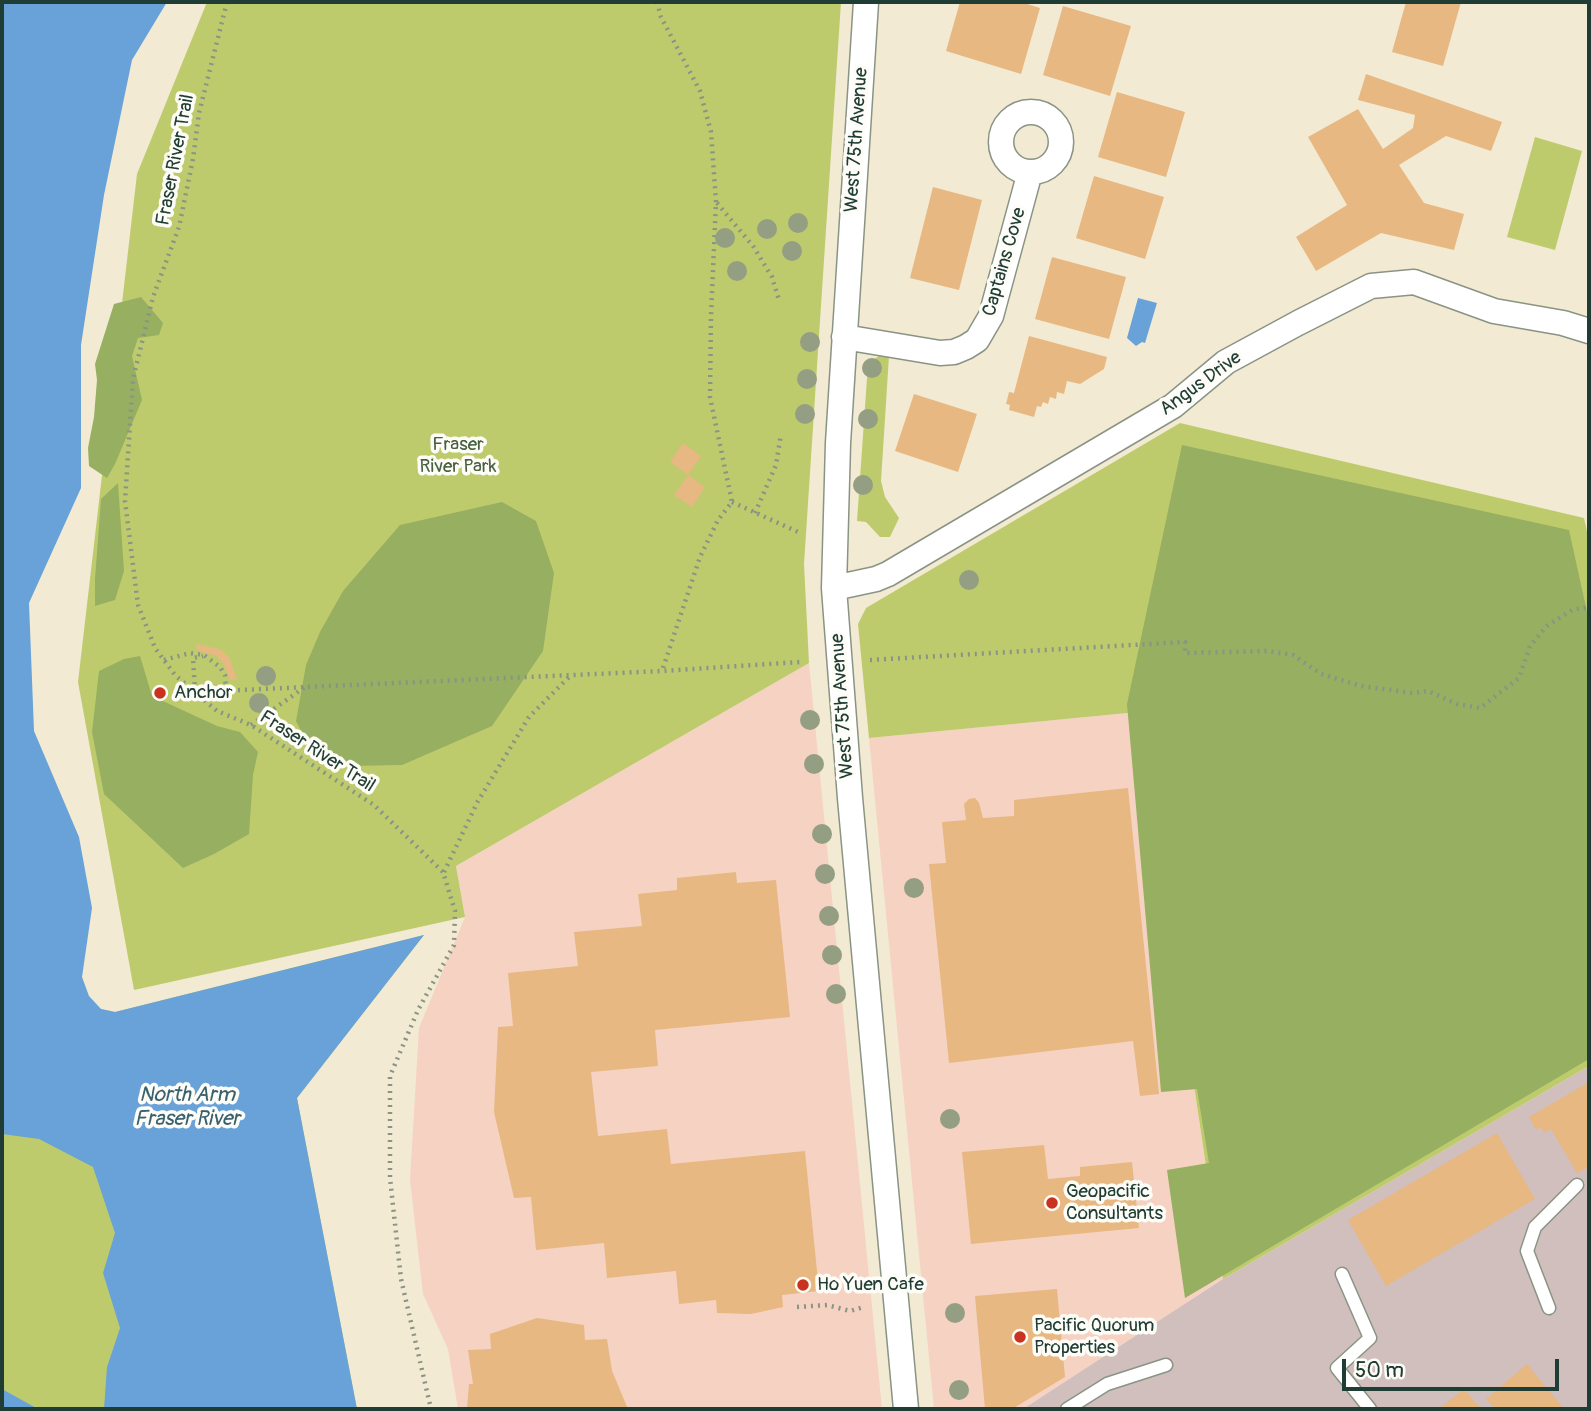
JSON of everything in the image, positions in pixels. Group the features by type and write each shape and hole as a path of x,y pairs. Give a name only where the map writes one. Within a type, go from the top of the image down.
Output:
{"street":[{"name":"West 75th Avenue","path":"866,2 838,443 834,588 850,798 906,1409"},
{"name":"Captains Cove","path":"844,337 940,353 954,352 977,340 991,316 1030,172"},
{"name":"Angus Drive","path":"834,588 888,574 1173,406 1226,362 1371,286 1414,282 1494,311 1563,323 1589,331"}],"lane":[{"path":"1549,1308 1527,1251 1535,1227 1577,1185"},
{"path":"1342,1274 1370,1338 1337,1368 1370,1409"},
{"path":"1068,1409 1107,1384 1166,1365"}],"path":[{"name":"Fraser River Trail","path":"227,2 199,113 179,227 153,297 133,379 125,501 138,605 156,648 175,675 217,711 251,725 374,805 443,872 455,911 454,945 418,1010 390,1076 390,1178 401,1279 431,1409"},
{"path":"657,2 661,17 700,92 711,132 716,202 710,397 732,502 719,520 701,558 662,671"},
{"path":"716,202 753,246 772,277 779,300"},
{"path":"755,513 776,465 781,434"},
{"path":"732,502 798,533"},
{"path":"870,660 1185,642 1185,653 1267,651 1293,656 1321,674 1361,686 1413,693 1428,691 1457,704 1480,708 1519,678 1530,646 1547,626 1572,610 1589,607"},
{"path":"164,660 190,653 204,655 220,667 225,675 226,691"},
{"path":"204,655 193,658 195,692 662,671 800,662"},
{"path":"443,872 478,801 529,717 571,674"},
{"path":"251,725 305,686"},
{"path":"797,1307 827,1304 850,1311 864,1307"}],"shaded area":[{"path":"809,663 882,1409 458,1409 448,1349 423,1294 410,1180 419,1028 465,917 456,866"},
{"path":"1138,712 1223,1279 1023,1409 934,1409 869,738"},
{"path":"1589,1066 1589,1409 1023,1409 1223,1279"}],"green space":[{"name":"Fraser River Park","path":"207,2 841,2 804,564 809,663 456,866 465,917 134,990 78,682 137,174"},
{"path":"1535,137 1582,151 1555,250 1507,237"},
{"path":"141,297 163,323 159,335 138,338 132,356 142,400 107,478 89,466 88,448 97,380 95,364 114,304"},
{"path":"880,355 889,356 881,481 885,497 899,518 890,537 880,537 866,522 857,521 868,364"},
{"path":"1180,423 1584,518 1589,540 1589,1066 1223,1279 1138,712 869,738 858,624 866,608"},
{"path":"1182,445 1569,530 1589,621 1589,1059 1185,1298 1167,1170 1209,1163 1197,1089 1161,1092 1127,704"},
{"path":"118,483 124,571 115,600 95,606 101,499"},
{"path":"502,502 536,521 554,573 543,651 492,726 402,765 348,766 310,749 296,721 306,665 320,632 343,591 400,525"},
{"path":"140,656 152,696 217,726 240,732 258,752 253,775 249,834 183,868 104,794 92,732 99,671 124,659"},
{"path":"424,935 297,1098 357,1409 14,1409 2,1392 2,1131 101,1009 115,1012"}],"water":[{"name":"North Arm Fraser River","path":"2,2 167,2 132,60 104,195 81,345 81,488 29,603 34,731 79,837 92,908 82,977 89,996 101,1009 115,1012 424,935 297,1098 357,1409 104,1409 107,1367 120,1328 103,1273 115,1233 93,1167 39,1139 2,1134"},
{"path":"1138,298 1157,303 1145,343 1136,346 1127,338"},
{"path":"2,1389 38,1409 2,1409"}],"building":[{"path":"960,2 1021,2 1040,8 1021,74 946,51"},
{"path":"1406,2 1461,2 1443,66 1392,52"},
{"path":"1063,6 1131,26 1110,96 1043,75"},
{"path":"1366,74 1502,122 1491,151 1446,136 1399,165 1424,203 1464,214 1454,250 1381,233 1316,271 1296,237 1347,205 1308,137 1358,109 1383,149 1413,128 1415,115 1358,100"},
{"path":"1117,92 1185,112 1166,177 1098,157"},
{"path":"1094,176 1164,197 1145,259 1076,238"},
{"path":"933,187 982,200 959,290 910,278"},
{"path":"1052,257 1126,277 1109,339 1035,319"},
{"path":"1029,336 1107,357 1104,369 1080,384 1067,381 1064,394 1057,392 1056,399 1050,397 1048,404 1043,402 1041,407 1037,406 1034,417 1009,410 1010,405 1006,404 1009,392 1014,393"},
{"path":"914,394 977,414 958,472 895,451"},
{"path":"683,443 701,456 688,475 670,462"},
{"path":"688,475 705,487 692,507 674,495"},
{"path":"196,644 219,649 229,657 237,679 230,680 223,663 216,656 197,650"},
{"path":"1128,788 1159,1094 1140,1096 1133,1041 949,1063 929,864 946,863 942,822 966,820 964,804 969,799 975,798 979,803 983,818 1014,816 1014,800"},
{"path":"736,872 737,883 776,880 790,1017 655,1030 658,1066 591,1072 598,1136 667,1129 671,1164 805,1151 819,1291 782,1295 783,1307 751,1314 717,1313 716,1300 679,1304 676,1271 607,1278 604,1243 536,1250 531,1197 514,1198 494,1112 498,1027 513,1026 508,973 578,966 574,932 642,926 638,894 677,890 677,878"},
{"path":"1589,1082 1589,1167 1577,1173 1551,1129 1544,1133 1541,1127 1536,1130 1529,1117"},
{"path":"1497,1133 1535,1199 1386,1286 1348,1220"},
{"name":"Geopacific Consultants","path":"1044,1145 1048,1179 1080,1176 1080,1167 1132,1162 1139,1228 971,1244 962,1152"},
{"name":"Pacific Quorum Properties","path":"1057,1289 1065,1377 1012,1409 985,1409 975,1296"},
{"path":"537,1318 584,1325 585,1340 607,1339 612,1371 628,1409 467,1409 469,1384 473,1384 468,1350 491,1349 490,1334"},
{"path":"1527,1364 1564,1409 1495,1409 1486,1399"},
{"path":"1464,1389 1481,1409 1439,1409"}],"place":[{"name":"Anchor","path":"160,693"},
{"name":"Geopacific Consultants","path":"1052,1203"},
{"name":"Ho Yuen Cafe","path":"803,1285"},
{"name":"Pacific Quorum Properties","path":"1020,1337"}]}
